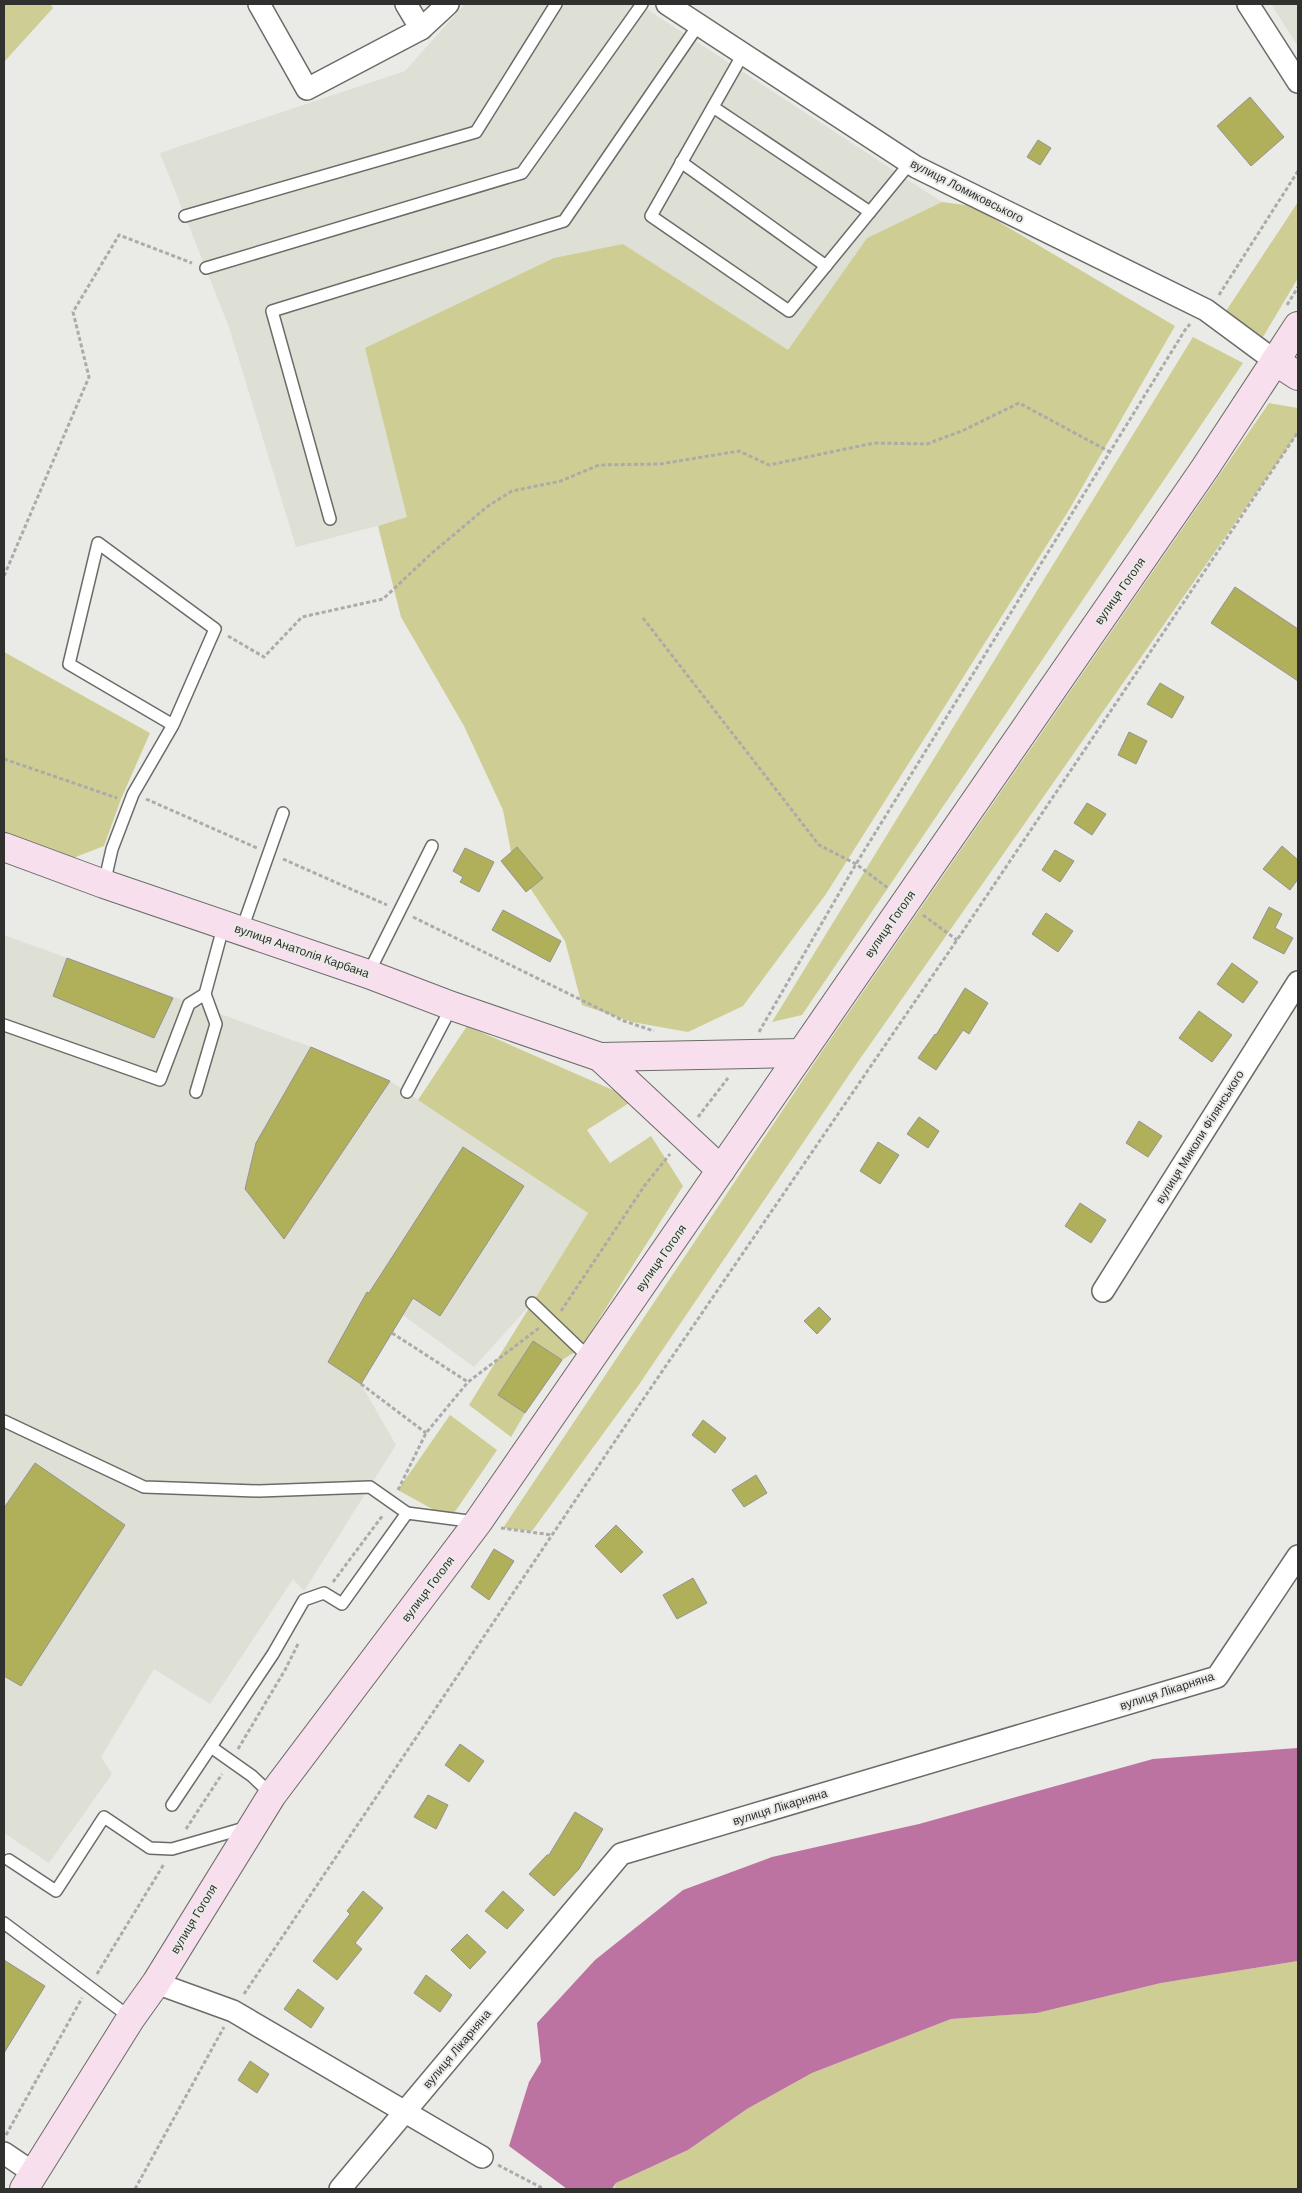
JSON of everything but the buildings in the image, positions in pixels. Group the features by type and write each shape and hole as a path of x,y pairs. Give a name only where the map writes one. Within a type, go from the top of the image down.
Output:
{"street":[{"path":"259,4 307,89 421,29 448,4"},
{"path":"406,4 421,29"},
{"name":"вулиця Ломиковського","path":"667,4 910,163 1206,310 1275,361"},
{"path":"1248,4 1298,82"},
{"name":"вулиця Гоголя","path":"30,2182 131,2018 156,1983 250,1827 272,1795 478,1522 905,901 1200,477 1298,326"},
{"path":"1275,361 1298,376"},
{"name":"вулиця Анатолія Карбана","path":"4,847 104,884 368,974 452,1006 600,1057"},
{"name":"вулиця Миколи Філянського","path":"1103,1291 1298,982"},
{"path":"600,1057 800,1053"},
{"path":"600,1057 721,1170"},
{"name":"вулиця Лікарняна","path":"340,2189 621,1854 1218,1677 1298,1556"},
{"path":"156,1983 233,2011 482,2157"},
{"path":"4,2154 30,2182"}],"lane":[{"path":"185,216 476,132 556,4"},
{"path":"206,268 522,174 642,4"},
{"path":"330,519 272,311 564,221 698,24"},
{"path":"743,54 651,216 790,311 910,163"},
{"path":"713,108 870,212"},
{"path":"681,162 826,266"},
{"path":"104,884 112,849 133,794 173,725 215,629 98,543 69,664 173,725"},
{"path":"4,1025 160,1080 189,1004 205,994 233,927 269,853 283,813"},
{"path":"368,974 432,846"},
{"path":"196,1092 216,1024 205,994"},
{"path":"407,1092 452,1006"},
{"path":"532,1303 592,1358"},
{"path":"4,1422 144,1487 259,1491 370,1487 407,1513 478,1522"},
{"path":"172,1805 273,1654 304,1600 324,1593 342,1604 407,1513"},
{"path":"211,1747 252,1776 272,1795"},
{"path":"9,1860 56,1891 104,1817 150,1848 172,1849 250,1827"},
{"path":"4,1923 131,2018"}],"path":[{"path":"392,1333 468,1382 561,1312 645,1185 745,1055 856,864 1185,330 1216,300 1298,171"},
{"path":"4,576 89,377 73,312 119,235 206,268"},
{"path":"215,629 264,658 302,617 383,599 432,553 488,506 512,491 561,481 599,465 660,464 739,451 769,465 874,443 927,444 964,430 1020,403 1110,452"},
{"path":"135,2189 233,2011 552,1535 957,940 1298,432"},
{"path":"642,618 819,845 856,864 957,940"},
{"path":"4,759 121,800 133,794 400,911 624,1021 659,1032"},
{"path":"754,1029 762,1027"},
{"path":"361,1384 426,1433"},
{"path":"478,1522 503,1528 552,1535"},
{"path":"482,2157 544,2189"}],"shaded area":[{"path":"465,4 639,4 942,202 867,238 788,351 623,244 365,348 408,518 296,547 229,327 160,153 405,71"},
{"path":"1271,4 1298,4 1298,46"},
{"path":"4,935 311,1047 256,1143 245,1189 284,1239 390,1081 588,1213 532,1303 474,1367 403,1315 361,1384 396,1445 304,1591 293,1579 210,1704 154,1669 101,1757 112,1774 49,1863 4,1833"},
{"path":"1298,1748 1298,1961 1161,1983 1037,2013 951,2019 812,2073 747,2109 688,2150 616,2183 612,2189 567,2189 509,2146 529,2082 541,2062 537,2023 595,1960 683,1890 772,1857 919,1824 1153,1759"}],"green space":[{"path":"4,4 50,4 53,8 4,62"},
{"path":"942,202 972,206 1175,326 1069,510 826,894 743,1006 688,1032 632,1022 582,1005 565,941 513,862 503,810 464,726 401,617 378,526 407,517 365,348 554,258 623,244 788,350 867,238"},
{"path":"1298,202 1298,278 1263,337 1226,311"},
{"path":"1193,337 1243,363 802,1015 772,1022"},
{"path":"1269,403 1298,408 1298,433 855,1066 638,1386 532,1531 503,1528 825,1047"},
{"path":"4,652 150,733 121,799 104,846 73,858 4,832"},
{"path":"467,1026 622,1094 629,1103 587,1130 610,1163 651,1136 683,1186 580,1349 562,1360 533,1341 498,1395 525,1413 511,1437 469,1405 588,1213 418,1100"},
{"path":"450,1415 497,1450 450,1519 398,1490"},
{"path":"1298,1961 1298,2189 614,2189 616,2183 688,2150 747,2109 812,2073 951,2019 1037,2013 1161,1983"}]}
